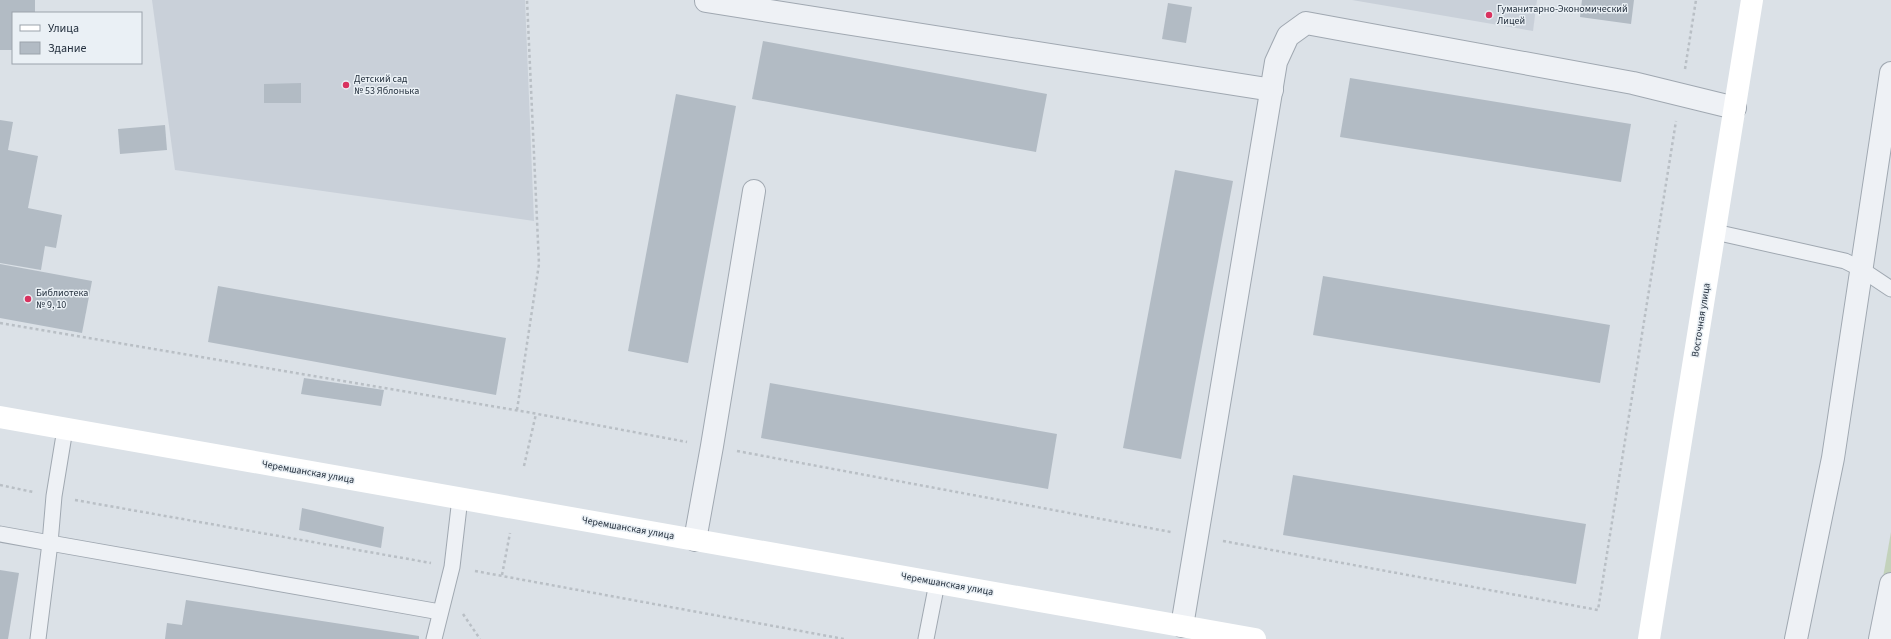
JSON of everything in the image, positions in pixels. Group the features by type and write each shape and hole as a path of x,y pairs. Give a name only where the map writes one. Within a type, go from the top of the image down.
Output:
{"street":[{"name":"Восточная улица","path":"1649,639 1752,0"},
{"path":"706,1 1272,90"},
{"path":"1182,626 1199,537 1276,62 1288,36 1306,23 1633,83 1735,108"},
{"path":"1796,639 1833,458 1891,74"},
{"path":"695,540 754,191"},
{"name":"Черемшанская улица","path":"0,417 1255,639"},
{"path":"1880,639 1891,584"}],"lane":[{"path":"1715,232 1845,261 1861,269 1891,290"},
{"path":"38,639 50,543 54,496 65,429"},
{"path":"434,639 452,567 460,498"},
{"path":"0,534 440,612"},
{"path":"926,639 937,583"}],"path":[{"path":"517,410 539,264 527,0"},
{"path":"0,323 517,410 1598,610 1696,0"},
{"path":"524,466 536,414"},
{"path":"0,485 136,512 502,575 844,639"},
{"path":"502,575 510,533"}],"shaded area":[{"name":"Детский сад № 53 Яблонька","path":"152,0 525,0 534,221 175,170"},
{"name":"Гуманитарно-Экономический Лицей","path":"1352,0 1537,0 1533,31"}],"green space":[{"path":"1891,532 1891,639 1879,600"}],"building":[{"path":"0,0 35,0 35,12 12,12 12,50 0,50"},
{"path":"1582,0 1634,0 1631,24 1580,17"},
{"path":"1168,3 1192,7 1186,43 1162,39"},
{"path":"763,41 1047,94 1036,152 752,99"},
{"path":"1350,78 1631,124 1621,182 1340,137"},
{"path":"301,83 301,103 264,103 264,84"},
{"path":"676,94 736,106 688,363 628,351"},
{"path":"0,120 13,122 8,150 38,156 28,208 62,215 56,248 45,246 41,270 0,263"},
{"path":"165,125 167,150 120,154 118,129"},
{"path":"1175,170 1233,181 1181,459 1123,448"},
{"path":"0,264 92,281 82,333 0,318"},
{"path":"1323,276 1610,325 1600,383 1313,335"},
{"path":"218,286 506,338 496,395 208,342"},
{"path":"304,378 384,390 381,406 301,394"},
{"path":"770,383 1057,434 1048,489 761,438"},
{"path":"1293,475 1586,524 1576,584 1283,535"},
{"path":"302,508 384,527 381,548 299,530"},
{"path":"0,570 19,573 8,639 0,639"},
{"path":"186,600 419,636 419,639 165,639 167,623 182,625"}],"place":[{"name":"Гуманитарно-Экономический Лицей","path":"1489,15"},
{"name":"Детский сад № 53 Яблонька","path":"346,85"},
{"name":"Библиотека № 9, 10","path":"28,299"}]}
